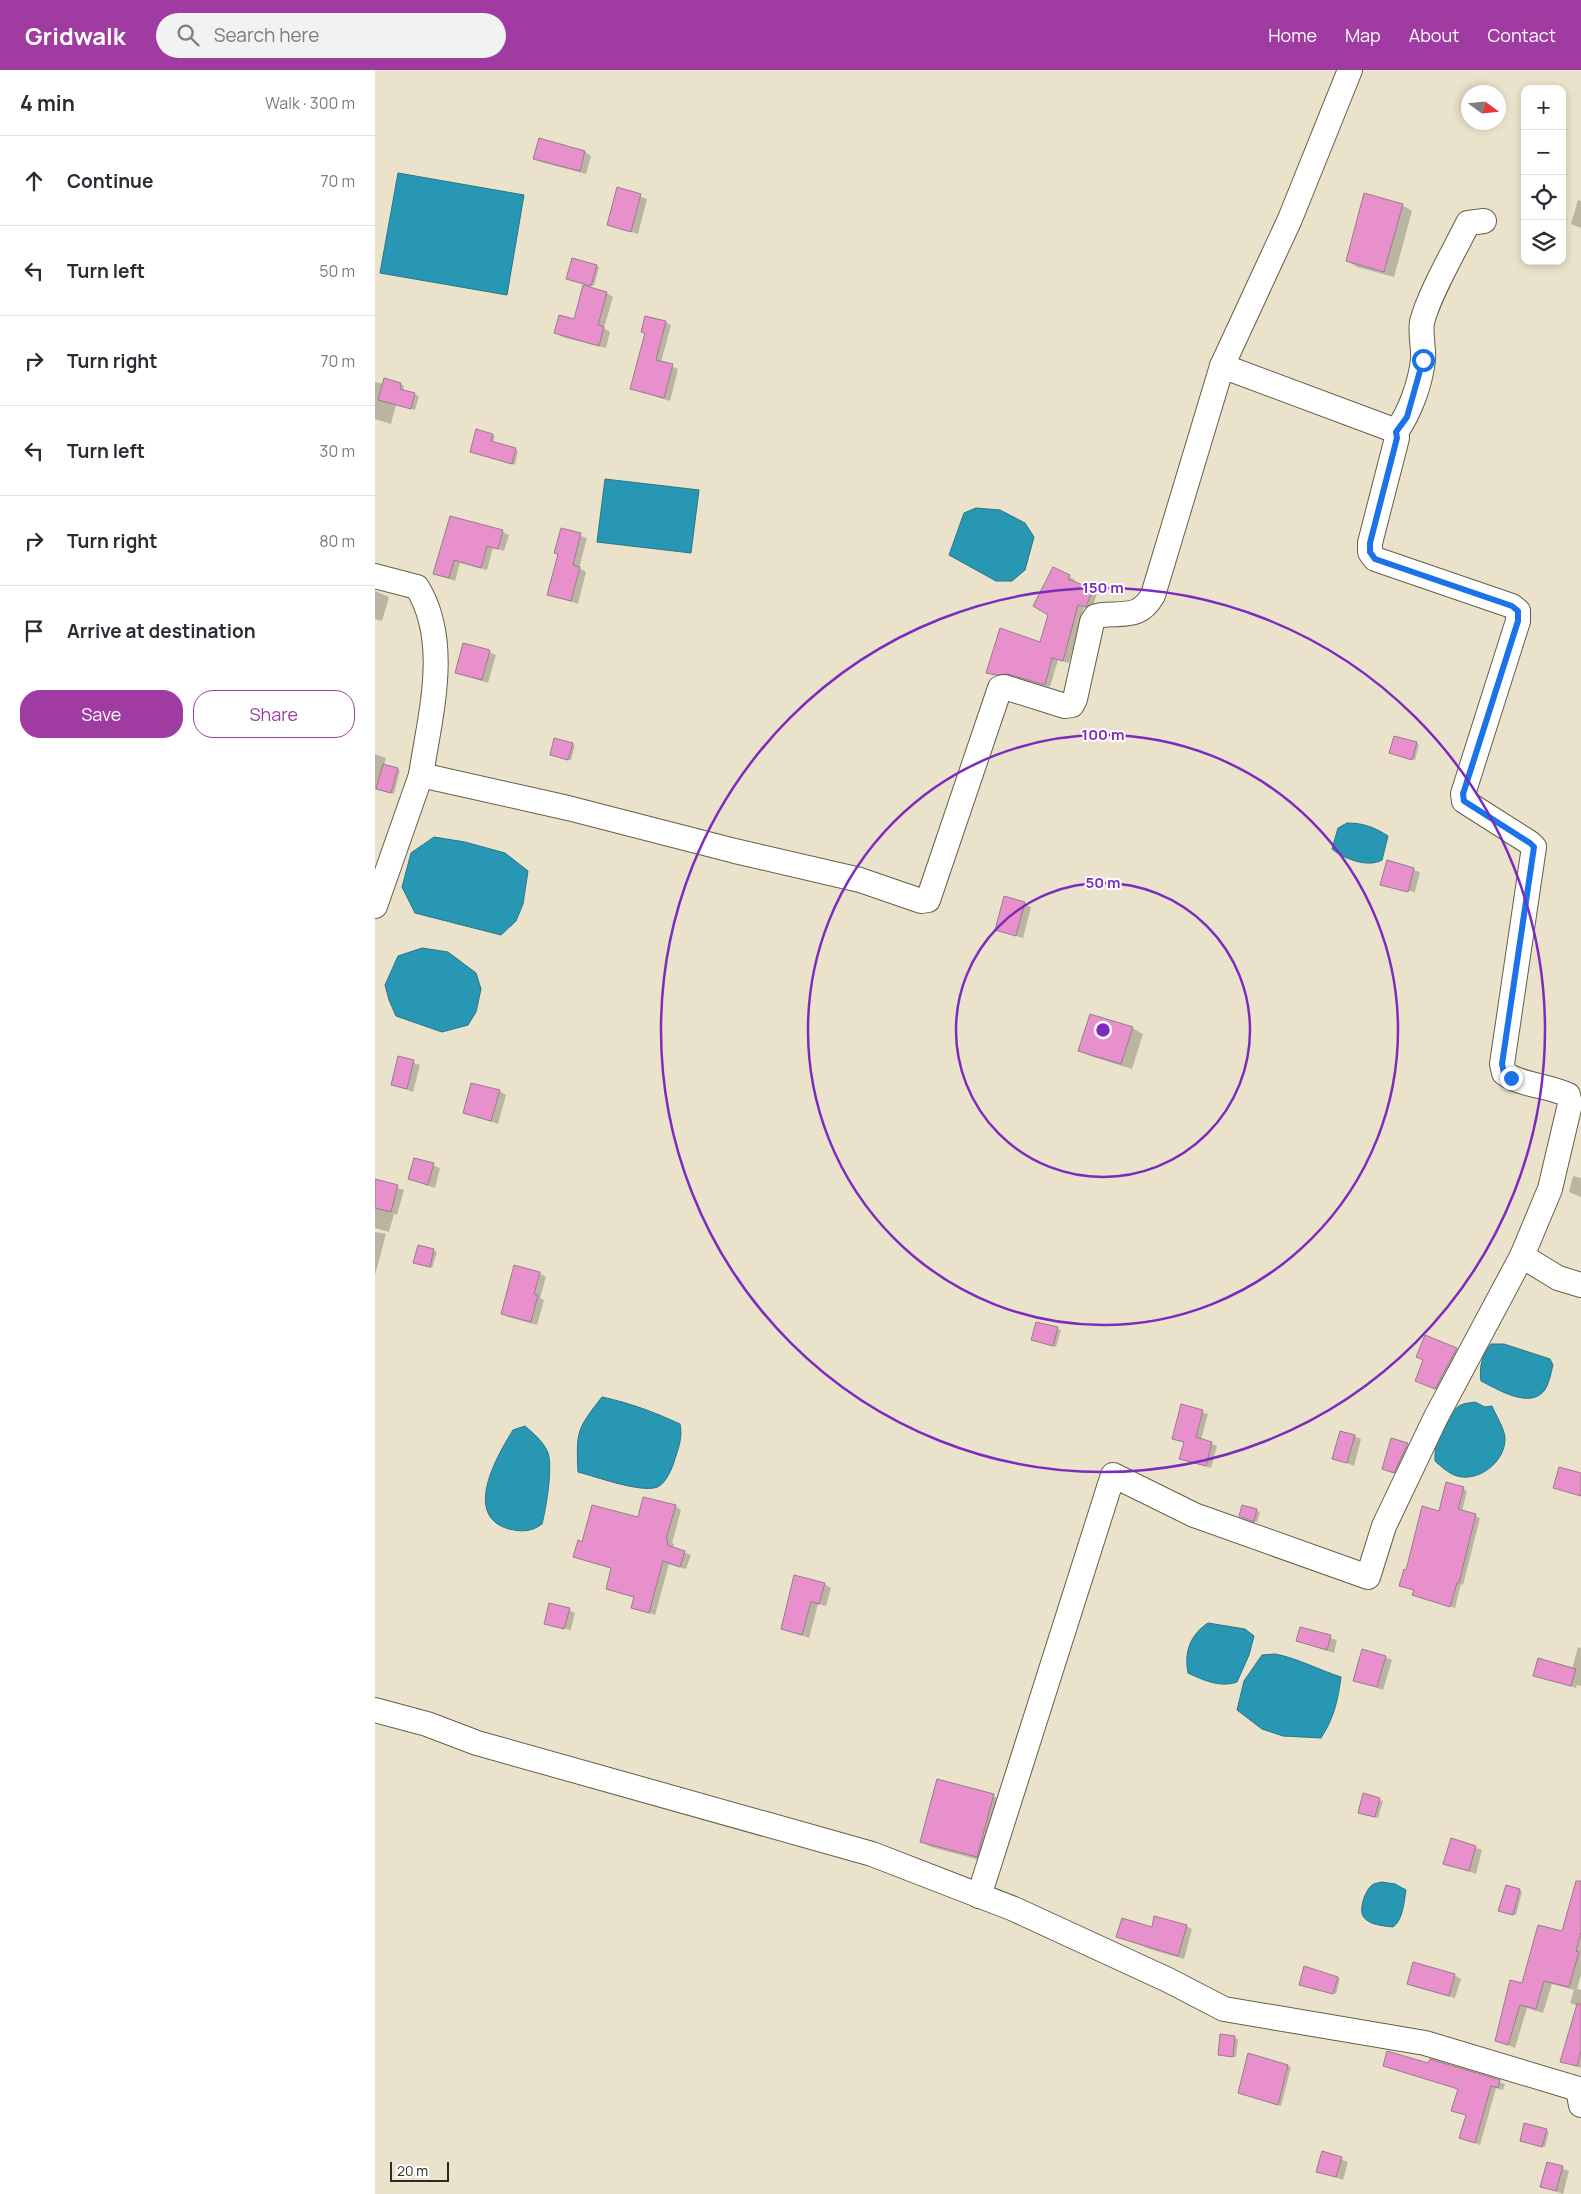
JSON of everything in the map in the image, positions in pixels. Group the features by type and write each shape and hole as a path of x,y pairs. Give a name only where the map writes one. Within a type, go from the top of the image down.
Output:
{"street":[{"path":"421,775 568,808 735,851 860,880 921,901 928,900 1000,688 1065,706 1072,705 1075,700 1092,622 1096,616 1140,612 1146,608 1153,595 1222,366 1290,219 1350,70"},
{"path":"1396,432 1407,417 1417,386 1423,360 1421,333 1430,302 1468,223 1484,221"},
{"path":"979,1896 1113,1475 1194,1516 1367,1577 1384,1526 1437,1417 1522,1256 1551,1189 1570,1104 1568,1095 1560,1091 1511,1078 1504,1073 1502,1064 1534,847 1464,801 1463,794 1518,621 1518,611 1512,606 1375,559 1370,552 1370,543 1397,438 1396,432 1391,428 1222,366"},
{"path":"375,576 417,587 424,599 433,630 436,670 421,775 375,906"},
{"path":"1522,1256 1558,1278 1581,1285"},
{"path":"375,1710 427,1724 477,1743 872,1854 1014,1909 1167,1980 1224,2009 1425,2044 1578,2088 1581,2105"}],"water":[{"path":"398,173 524,195 507,295 380,273"},
{"path":"605,479 699,490 691,553 597,542"},
{"path":"976,508 1000,510 1025,523 1034,537 1025,570 1012,581 996,581 949,555 964,513"},
{"path":"1347,823 1368,826 1388,836 1382,860 1363,863 1343,856 1332,849 1338,828"},
{"path":"434,837 465,842 505,853 528,871 523,904 516,921 501,935 415,913 402,887 411,853"},
{"path":"422,948 448,952 476,973 481,989 476,1012 468,1025 442,1032 396,1016 385,985 398,956"},
{"path":"1491,1344 1504,1344 1550,1359 1553,1365 1549,1382 1544,1391 1538,1396 1522,1398 1513,1396 1481,1381 1482,1361"},
{"path":"602,1397 642,1408 680,1424 680,1439 674,1462 667,1478 658,1487 627,1486 578,1472 577,1447 580,1431 587,1416"},
{"path":"1475,1402 1485,1407 1492,1406 1504,1431 1504,1447 1497,1461 1491,1467 1478,1475 1462,1477 1447,1471 1435,1461 1436,1446 1444,1424 1453,1411 1461,1405"},
{"path":"525,1426 544,1445 548,1453 550,1468 542,1524 534,1529 522,1531 509,1529 495,1522 488,1512 485,1499 492,1469 506,1441 513,1430"},
{"path":"1208,1623 1245,1629 1254,1636 1249,1655 1237,1682 1218,1684 1188,1673 1187,1658 1190,1645 1197,1633"},
{"path":"1275,1654 1341,1677 1335,1709 1321,1738 1283,1736 1262,1729 1237,1710 1244,1681 1262,1655"},
{"path":"1382,1882 1395,1884 1406,1890 1401,1915 1393,1927 1372,1923 1365,1919 1362,1913 1363,1900 1369,1889 1373,1884"}],"building":[{"path":"539,138 585,151 580,171 533,159"},
{"path":"617,187 641,194 631,232 607,225"},
{"path":"1364,193 1403,204 1384,272 1346,261"},
{"path":"572,258 597,265 591,286 566,279"},
{"path":"583,285 607,292 598,325 604,327 599,346 554,333 559,315 574,319"},
{"path":"645,316 666,321 656,360 673,364 664,398 630,389 645,333 641,332"},
{"path":"384,378 401,383 400,389 415,393 411,409 378,400"},
{"path":"476,429 493,434 491,441 516,448 512,464 470,452"},
{"path":"450,516 503,530 498,549 487,546 481,568 454,560 449,578 433,574"},
{"path":"561,528 581,533 573,565 580,567 571,601 547,595 558,554 554,553"},
{"path":"1053,567 1070,575 1068,579 1093,589 1086,607 1078,605 1063,661 1052,658 1045,685 1008,674 996,675 986,673 1000,628 1040,642 1048,615 1033,606"},
{"path":"463,643 490,650 482,680 455,673"},
{"path":"1394,736 1417,742 1412,760 1389,753"},
{"path":"554,738 573,743 568,760 550,755"},
{"path":"383,764 398,768 391,793 376,789"},
{"path":"1387,860 1414,868 1408,892 1380,885"},
{"path":"1004,896 1025,902 1016,936 995,930"},
{"path":"1090,1014 1133,1027 1121,1064 1078,1051"},
{"path":"398,1056 414,1060 407,1089 391,1085"},
{"path":"471,1083 500,1090 491,1121 463,1113"},
{"path":"414,1158 434,1163 428,1185 408,1179"},
{"path":"375,1179 398,1185 391,1212 375,1208"},
{"path":"418,1245 434,1249 430,1267 413,1263"},
{"path":"514,1265 540,1272 534,1294 538,1295 531,1322 501,1314"},
{"path":"1036,1322 1058,1327 1053,1346 1031,1340"},
{"path":"1425,1335 1457,1348 1435,1389 1415,1381 1423,1360 1416,1357"},
{"path":"1181,1404 1203,1410 1196,1437 1212,1442 1206,1466 1179,1459 1184,1442 1172,1439"},
{"path":"1340,1431 1355,1435 1347,1463 1332,1459"},
{"path":"1391,1438 1408,1443 1394,1473 1382,1469"},
{"path":"1559,1467 1581,1473 1581,1496 1553,1488"},
{"path":"1446,1482 1464,1487 1458,1509 1476,1514 1459,1583 1457,1583 1450,1607 1412,1595 1414,1590 1399,1586 1404,1569 1406,1570 1422,1506 1439,1511"},
{"path":"643,1497 676,1505 666,1539 668,1540 667,1545 685,1551 680,1567 663,1561 649,1613 631,1608 634,1597 606,1589 611,1568 573,1557 578,1540 582,1542 592,1505 638,1517"},
{"path":"1242,1505 1257,1509 1254,1522 1239,1516"},
{"path":"794,1575 825,1583 819,1604 811,1602 802,1635 781,1629"},
{"path":"549,1603 570,1608 564,1629 544,1624"},
{"path":"1300,1627 1331,1635 1327,1650 1296,1641"},
{"path":"1362,1649 1386,1656 1377,1687 1353,1681"},
{"path":"1538,1658 1576,1669 1571,1686 1533,1676"},
{"path":"937,1779 994,1794 977,1857 920,1842"},
{"path":"1363,1793 1380,1798 1375,1817 1358,1813"},
{"path":"1451,1838 1476,1846 1469,1871 1443,1864"},
{"path":"1576,1881 1581,1881 1581,1932 1576,1951 1579,1952 1569,1987 1544,1981 1536,2009 1520,2005 1508,2045 1495,2041 1510,1980 1522,1983 1538,1925 1562,1931"},
{"path":"1506,1885 1520,1889 1513,1915 1498,1911"},
{"path":"1154,1916 1187,1925 1178,1956 1116,1937 1122,1918 1152,1927"},
{"path":"1413,1962 1455,1974 1449,1996 1407,1984"},
{"path":"1304,1966 1338,1977 1333,1994 1299,1985"},
{"path":"1577,2004 1581,2004 1581,2051 1577,2066 1560,2062"},
{"path":"1220,2034 1235,2036 1233,2057 1218,2055"},
{"path":"1387,2051 1428,2063 1430,2059 1500,2080 1498,2088 1491,2086 1475,2143 1459,2138 1466,2115 1451,2111 1458,2089 1383,2066"},
{"path":"1248,2053 1288,2065 1278,2105 1238,2093"},
{"path":"1524,2123 1547,2129 1542,2147 1520,2141"},
{"path":"1322,2151 1342,2157 1336,2177 1316,2172"},
{"path":"1547,2162 1563,2166 1556,2191 1540,2187"}],"route":[{"path":"1423,360 1407,417 1396,432 1397,438 1370,543 1370,552 1375,559 1512,606 1518,611 1518,621 1463,794 1464,801 1534,847 1502,1064 1504,1073 1511,1078"}]}
